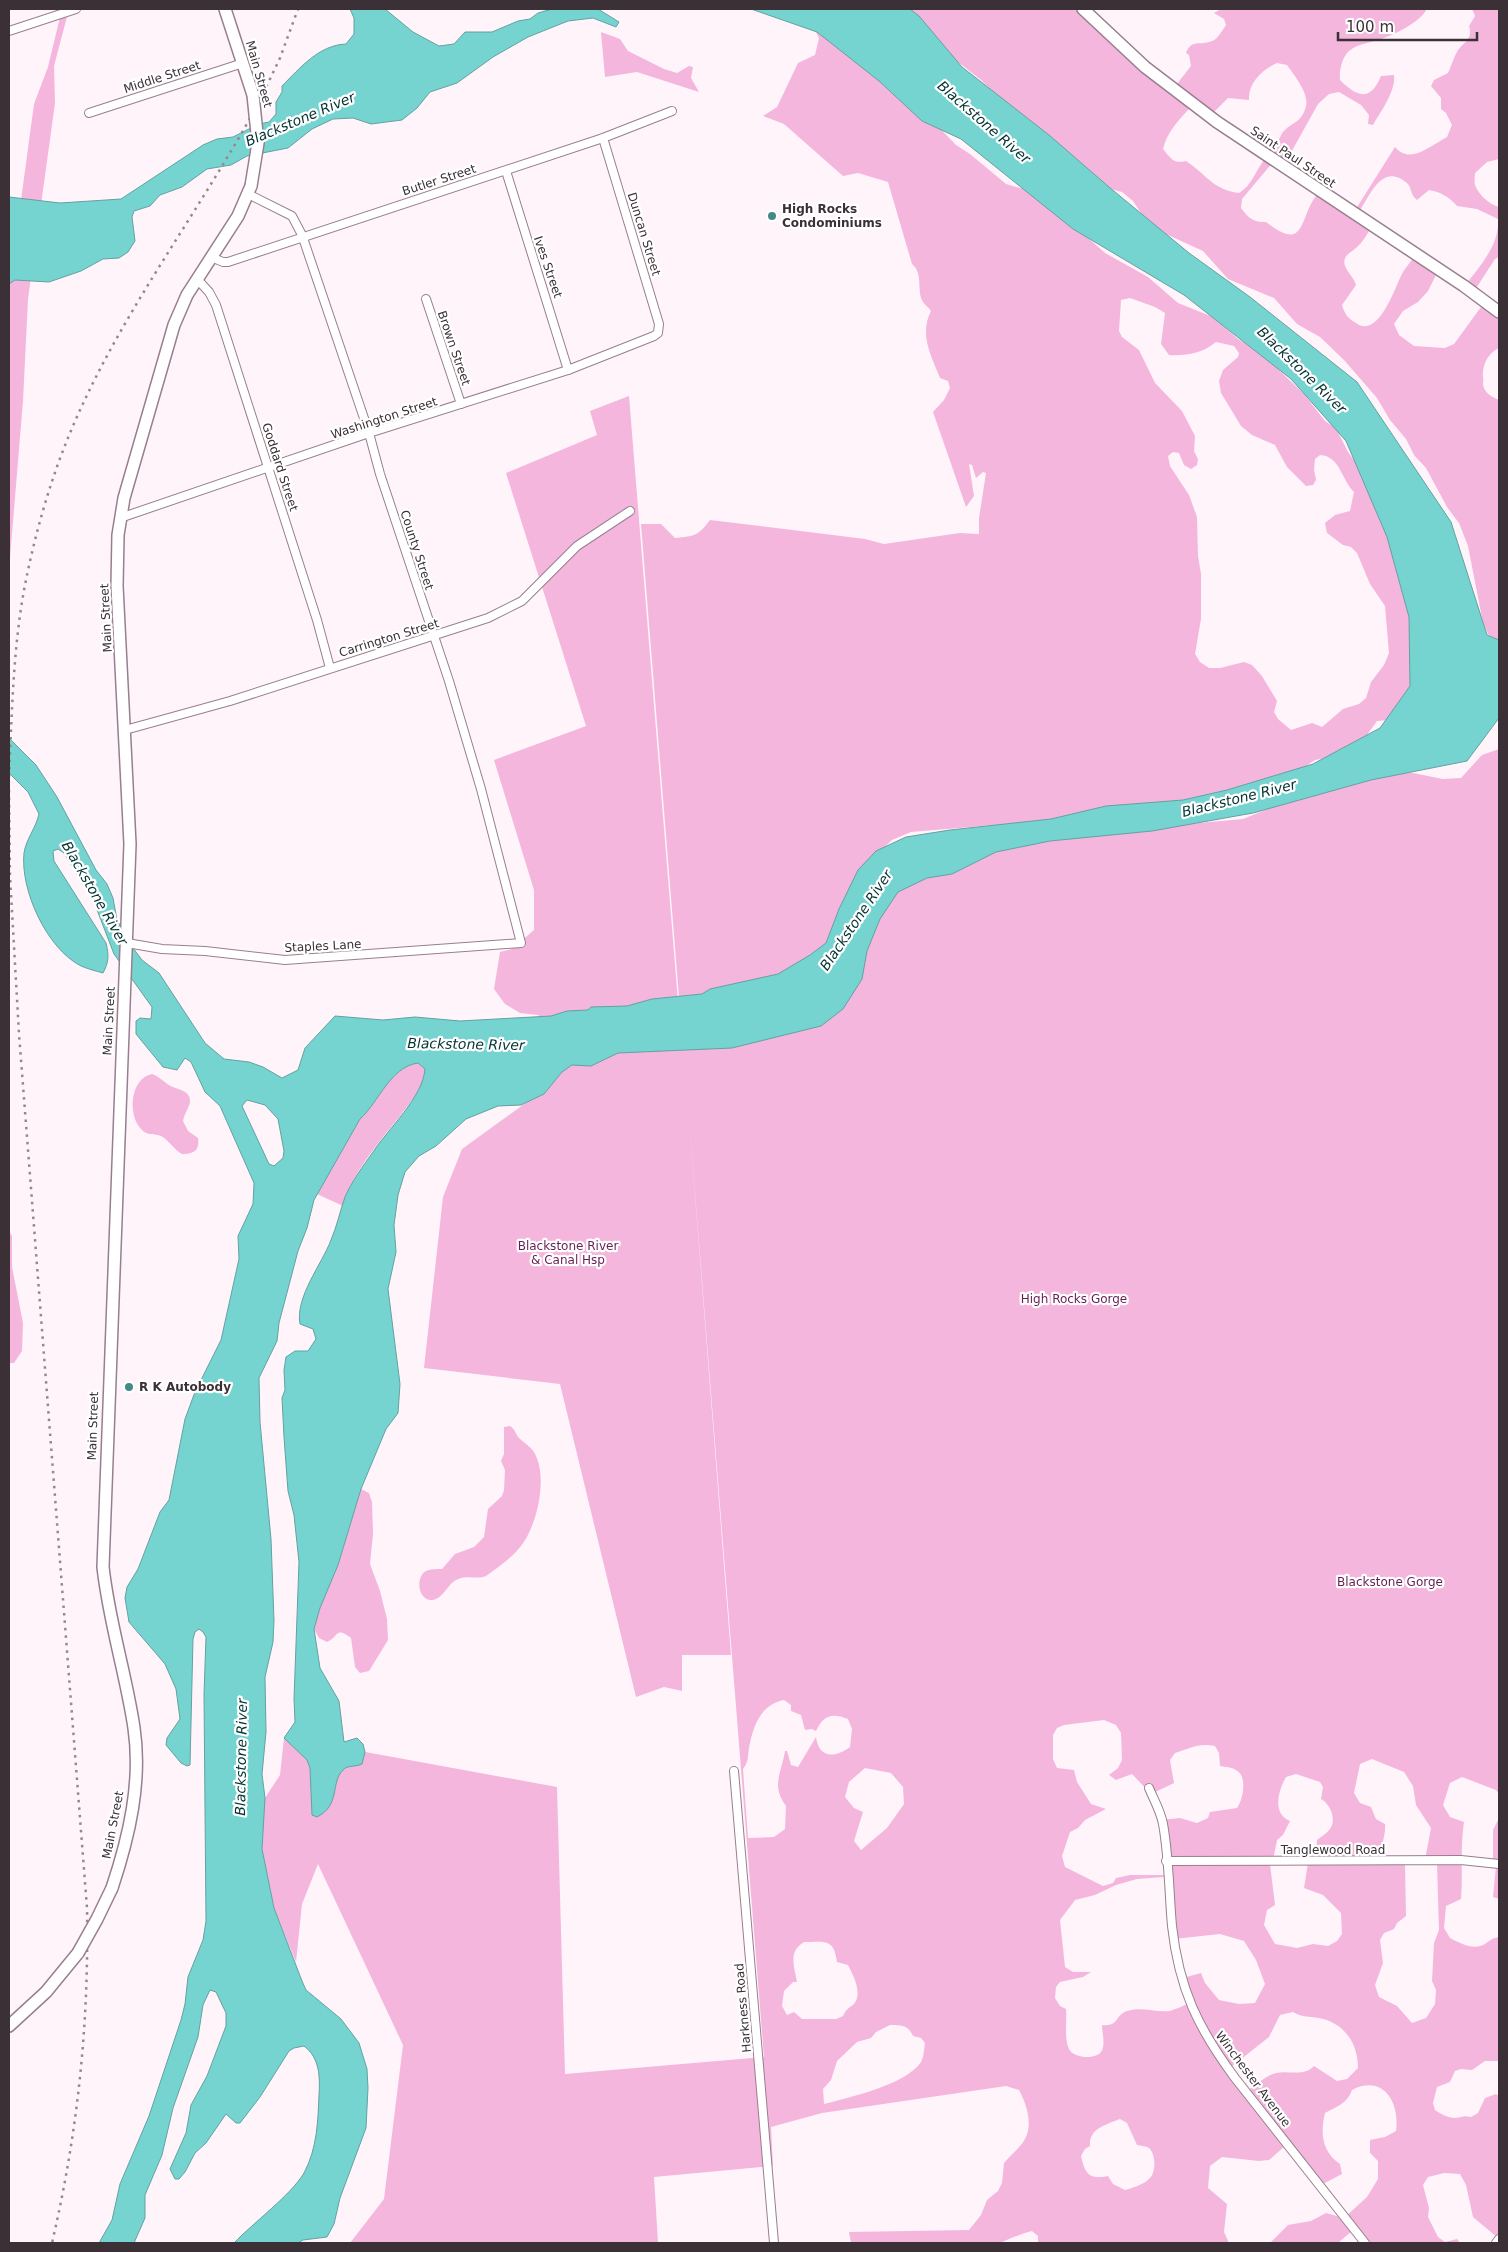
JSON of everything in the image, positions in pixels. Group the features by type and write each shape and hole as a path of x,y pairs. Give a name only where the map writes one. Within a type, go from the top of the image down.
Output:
{"main road":[{"name":"Main Street","path":"9,2026 46,1992 78,1953 112,1888 123,1856 132,1812 136,1756 134,1730 103,1567 125,984 131,944 127,923 130,844 118,586 120,518 131,471 165,354 183,302 238,216 250,190 258,143 253,95 225,9"},
{"name":"Saint Paul Street","path":"1083,9 1145,67 1201,111 1464,286 1499,312"}],"street":[{"path":"9,31 56,11 76,9"},
{"name":"Middle Street","path":"89,113 243,63"},
{"name":"Butler Street","path":"212,257 228,262 506,171 602,138 672,111"},
{"name":"Duncan Street","path":"602,138 659,324 658,333 654,336"},
{"name":"Ives Street","path":"506,171 568,370"},
{"name":"County Street","path":"250,190 292,216 297,222 303,238 369,433 380,474 434,636 481,789 521,943"},
{"name":"Goddard Street","path":"197,279 210,292 216,305 330,668"},
{"name":"Brown Street","path":"426,299 461,404"},
{"name":"Washington Street","path":"120,518 369,433 568,370 654,336"},
{"name":"Carrington Street","path":"125,730 230,701 488,618 522,601 576,546 630,511"},
{"name":"Staples Lane","path":"131,944 285,960 521,943"},
{"name":"Harkness Road","path":"734,1771 774,2243"},
{"name":"Winchester Avenue","path":"1149,1788 1163,1823 1177,1954 1194,2014 1215,2050 1235,2078 1365,2243"},
{"name":"Tanglewood Road","path":"1166,1861 1460,1860 1499,1864"},
{"path":"1496,2243 1499,2239"}],"green space":[{"path":"62,9 69,9 54,66 55,103 28,299 23,401 9,570 9,289 34,104 48,67"},
{"path":"898,9 1081,9 1173,89 1191,66 1189,55 1186,53 1190,46 1214,40 1226,25 1224,19 1214,13 1221,9 1427,9 1406,28 1384,38 1356,47 1344,57 1340,80 1357,93 1367,93 1372,90 1377,85 1381,76 1394,75 1393,88 1373,125 1368,124 1369,115 1361,105 1339,92 1329,94 1318,104 1284,165 1273,162 1242,199 1241,208 1251,219 1258,222 1266,222 1279,231 1289,234 1296,233 1300,228 1312,201 1319,192 1354,212 1395,147 1401,152 1414,154 1427,149 1447,137 1452,125 1446,113 1441,109 1441,98 1431,86 1434,80 1448,73 1458,50 1469,37 1469,26 1475,16 1472,9 1499,9 1499,159 1487,162 1475,173 1475,185 1488,202 1499,207 1499,257 1495,259 1473,293 1464,287 1482,264 1492,247 1498,229 1498,219 1477,209 1457,206 1445,195 1429,190 1417,200 1407,183 1398,177 1390,176 1377,184 1357,215 1371,228 1361,243 1344,260 1346,268 1356,285 1342,305 1349,318 1356,323 1364,326 1371,324 1384,311 1402,273 1414,257 1437,273 1428,291 1418,302 1403,311 1394,324 1399,335 1414,346 1445,348 1454,344 1484,303 1499,313 1499,348 1489,356 1485,364 1483,385 1490,396 1499,400 1499,643 1488,634 1483,623 1468,546 1459,523 1447,507 1426,468 1414,455 1406,439 1390,420 1377,398 1344,360 1320,337 1297,324 1274,298 1228,279 1203,251 1157,230 1143,216 1133,201 1122,192 1103,187 1078,160 1052,150 981,80 948,54","holes":["1277,63 1287,65 1300,84 1305,96 1306,106 1304,112 1283,133 1277,145 1243,190 1239,193 1223,189 1186,161 1178,162 1168,156 1163,149 1165,143 1179,120 1192,106 1209,117 1228,98 1249,100 1253,83 1261,73"]},
{"path":"807,15 867,53 956,145 970,154 1006,184 1027,190 1105,253 1148,277 1178,303 1213,317 1238,339 1260,352 1304,394 1325,421 1336,428 1348,452 1361,470 1385,525 1411,609 1419,681 1389,720 1377,721 1362,742 1344,755 1315,760 1291,776 1189,804 1140,806 1042,821 911,832 892,840 859,871 827,961 727,991 679,997 641,524 661,524 675,538 696,534 710,520 865,539 884,544 960,533 979,534 979,518 986,473 983,472 976,478 972,465 969,464 974,496 966,507 933,412 944,400 950,388 948,381 940,378 930,353 926,328 931,311 921,298 918,273 912,264 888,182 858,173 843,176 784,124 763,116 777,107 798,63 815,55 819,38","holes":["1130,298 1155,307 1165,313 1161,344 1169,355 1194,353 1206,349 1216,342 1234,346 1239,353 1238,357 1223,370 1219,381 1221,393 1241,426 1252,435 1275,445 1287,467 1306,486 1313,485 1316,480 1314,470 1315,459 1320,455 1332,459 1354,492 1350,511 1335,515 1325,523 1327,533 1343,545 1351,547 1357,553 1370,584 1385,606 1389,653 1384,665 1371,682 1366,698 1359,704 1343,709 1322,727 1312,723 1291,730 1278,719 1274,712 1277,701 1262,676 1252,665 1244,662 1220,668 1209,668 1200,662 1195,654 1201,619 1201,574 1198,556 1197,517 1189,495 1170,466 1168,456 1173,452 1179,453 1184,465 1191,469 1197,465 1198,459 1194,451 1195,436 1182,411 1155,383 1139,350 1122,337 1119,331 1121,300"]},
{"path":"601,32 620,39 628,51 664,69 677,73 689,66 693,67 691,78 699,92 637,72 605,77"},
{"path":"629,396 679,1014 558,1033 538,1015 520,1013 505,1004 494,989 500,952 512,949 534,930 534,890 494,760 586,726 506,473 597,435 590,411"},
{"path":"1499,749 1499,1794 1496,1790 1462,1777 1450,1783 1443,1805 1450,1817 1464,1822 1462,1890 1461,1899 1446,1906 1444,1928 1450,1938 1476,1947 1499,1937 1499,2061 1485,2061 1472,2070 1461,2069 1455,2071 1450,2082 1437,2087 1433,2103 1435,2110 1447,2117 1471,2117 1478,2113 1485,2098 1496,2094 1499,2096 1499,2237 1473,2217 1466,2185 1460,2174 1444,2173 1428,2177 1423,2185 1429,2208 1428,2217 1438,2237 1445,2242 1457,2239 1460,2243 1364,2243 1353,2230 1338,2243 1270,2243 1288,2225 1311,2221 1326,2213 1344,2218 1367,2197 1378,2179 1378,2161 1370,2153 1370,2140 1385,2137 1396,2131 1397,2120 1392,2101 1381,2088 1363,2086 1352,2090 1345,2101 1325,2113 1324,2142 1329,2154 1340,2164 1342,2174 1319,2186 1285,2146 1269,2160 1259,2161 1222,2157 1210,2166 1208,2188 1227,2204 1224,2232 1229,2243 1038,2243 1038,2236 1032,2231 1001,2243 851,2243 849,2232 969,2230 981,2215 987,2200 998,2191 1002,2183 1004,2163 1025,2140 1029,2126 1027,2111 1019,2090 1006,2086 822,2113 771,2127 773,2166 654,2177 658,2243 350,2243 384,2199 403,2045 318,1864 302,1904 296,1962 274,1908 262,1849 263,1806 265,1798 280,1775 284,1738 289,1742 289,1738 557,1787 565,2074 764,2057 688,1105 731,1655 682,1655 682,1691 664,1687 636,1697 560,1384 424,1368 443,1197 462,1149 552,1084 577,1049 861,945 910,857 1122,830 1243,819 1292,799 1342,785 1400,773 1413,773 1443,779 1461,778 1482,755","holes":["784,1700 791,1705 791,1711 801,1715 805,1730 812,1729 816,1731 828,1717 837,1716 848,1719 852,1729 850,1747 839,1753 824,1753 820,1749 816,1737 798,1767 791,1765 787,1751 785,1751 778,1780 781,1799 786,1806 785,1829 774,1837 748,1838 743,1769 748,1760 749,1747 757,1722 770,1706","1104,1720 1116,1725 1121,1733 1122,1760 1118,1768 1109,1775 1116,1780 1132,1774 1151,1794 1174,1783 1170,1760 1175,1753 1199,1746 1215,1746 1219,1753 1220,1766 1234,1769 1242,1777 1243,1788 1239,1804 1237,1808 1210,1812 1208,1818 1197,1823 1180,1818 1161,1820 1165,1875 1130,1875 1116,1878 1113,1883 1103,1886 1065,1867 1062,1856 1070,1832 1078,1828 1085,1820 1106,1809 1091,1804 1077,1782 1074,1770 1057,1768 1053,1759 1053,1735 1057,1728 1064,1725","1372,1759 1404,1772 1413,1786 1416,1805 1431,1828 1425,1860 1437,1863 1439,1930 1434,1943 1432,1981 1436,1990 1435,2004 1426,2018 1412,2023 1397,2006 1379,1997 1375,1985 1383,1963 1380,1940 1384,1933 1394,1929 1397,1923 1406,1916 1405,1862 1378,1861 1384,1838 1385,1824 1376,1819 1371,1807 1360,1803 1354,1793 1360,1764","865,1768 891,1773 903,1787 904,1804 887,1828 861,1850 854,1841 863,1812 854,1808 845,1797 849,1782","1296,1774 1320,1782 1323,1787 1321,1799 1332,1812 1333,1821 1330,1829 1317,1840 1316,1861 1308,1863 1304,1888 1323,1895 1341,1913 1342,1934 1337,1941 1328,1946 1313,1944 1297,1948 1275,1944 1264,1925 1267,1910 1275,1905 1270,1864 1273,1860 1277,1840 1283,1835 1290,1821 1284,1818 1279,1808 1278,1802 1286,1777","1164,1877 1167,1879 1174,1939 1220,1934 1244,1941 1256,1960 1265,1984 1255,2003 1239,2004 1219,2000 1205,1983 1201,1973 1183,1978 1189,2003 1170,2011 1138,2009 1127,2011 1120,2015 1114,2023 1102,2025 1103,2046 1098,2055 1084,2057 1071,2052 1067,2040 1066,2009 1060,2006 1055,1998 1056,1987 1060,1982 1083,1977 1091,1972 1073,1972 1065,1967 1060,1920 1075,1900 1095,1895 1116,1885 1137,1879","804,1942 827,1943 834,1949 837,1962 848,1965 856,1984 858,1995 857,2000 846,2010 843,2016 836,2019 802,2019 794,2012 787,2015 782,2006 784,1991 793,1982 797,1982 793,1959 796,1950","1293,2012 1328,2021 1343,2030 1353,2043 1358,2068 1347,2079 1337,2081 1314,2066 1301,2072 1276,2073 1265,2078 1246,2092 1231,2067 1269,2037 1280,2015","894,2025 907,2028 913,2036 921,2038 925,2043 921,2062 914,2070 903,2077 877,2089 824,2104 823,2089 831,2080 837,2061 857,2042 871,2038 876,2032","1120,2119 1127,2123 1137,2145 1148,2147 1153,2154 1154,2167 1152,2175 1139,2186 1125,2190 1113,2184 1108,2176 1096,2177 1086,2171 1081,2156 1085,2149 1090,2146 1092,2135 1104,2125"]},
{"path":"418,1063 425,1069 420,1088 359,1170 352,1182 343,1206 317,1194 360,1119 392,1078 408,1066"},
{"path":"152,1074 170,1086 189,1095 189,1107 183,1121 188,1131 198,1138 198,1146 195,1151 182,1154 164,1138 159,1135 146,1133 137,1124 133,1107 135,1090 139,1082"},
{"path":"9,1231 12,1236 12,1267 23,1323 22,1351 14,1363 9,1363"},
{"path":"510,1426 519,1438 534,1452 539,1464 541,1488 532,1527 521,1546 505,1562 486,1576 460,1578 453,1582 436,1599 427,1599 421,1593 419,1583 423,1574 428,1570 442,1569 455,1554 474,1547 484,1537 488,1509 502,1496 504,1490 505,1470 501,1461 504,1454 504,1427"},
{"path":"361,1489 369,1493 372,1502 373,1534 370,1564 380,1591 387,1619 388,1640 369,1671 360,1673 355,1667 351,1638 340,1633 327,1642 319,1638 314,1629 320,1608 338,1565"},
{"path":"1499,1818 1499,1899 1493,1897 1496,1866 1493,1862 1493,1830"}],"water":[{"name":"Blackstone River","path":"350,9 385,9 413,32 439,46 454,44 465,32 492,32 552,9 598,9 619,22 616,27 593,18 568,21 528,37 493,57 457,83 430,92 417,108 402,120 371,124 353,118 333,119 312,129 288,148 247,156 231,165 207,169 182,187 160,195 150,206 134,211 132,217 135,241 128,252 119,258 103,259 81,271 49,282 15,280 9,284 9,197 60,203 121,199 203,145 217,139 233,137 259,124 269,122 276,114 276,102 282,92 282,86 319,53 336,45 346,44 354,34 354,18"},
{"name":"Blackstone River","path":"751,9 910,9 919,16 962,67 1049,135 1189,253 1250,297 1357,382 1451,522 1487,635 1499,640 1499,718 1467,761 1371,780 1253,813 1152,831 1050,841 996,852 952,874 927,878 898,892 880,919 867,951 862,979 843,1009 821,1026 732,1048 618,1053 591,1066 572,1065 562,1072 544,1094 521,1105 498,1106 466,1119 436,1146 419,1156 405,1172 398,1195 394,1225 396,1252 388,1289 400,1384 398,1413 386,1429 361,1489 338,1565 320,1608 314,1629 320,1668 339,1701 344,1742 357,1738 363,1744 365,1752 362,1764 347,1767 339,1775 329,1806 317,1817 312,1815 310,1768 307,1760 284,1738 295,1722 294,1699 299,1562 294,1515 288,1491 282,1398 285,1390 284,1370 286,1357 295,1351 308,1351 316,1339 313,1329 300,1324 301,1303 331,1240 345,1197 354,1179 379,1143 412,1102 423,1080 425,1069 418,1063 408,1066 392,1078 360,1119 314,1200 279,1323 277,1341 259,1378 260,1422 271,1539 274,1621 273,1642 265,1677 266,1732 262,1774 265,1798 262,1849 274,1908 306,1990 341,2019 359,2043 367,2069 366,2128 340,2198 334,2224 327,2237 303,2240 298,2243 234,2243 281,2200 304,2173 312,2154 316,2135 319,2075 313,2056 304,2046 289,2051 260,2097 240,2123 236,2123 226,2114 206,2143 195,2153 185,2172 179,2179 175,2179 170,2169 186,2133 191,2105 207,2076 226,2026 226,2013 216,1992 210,1990 203,2005 198,2037 173,2108 162,2155 145,2195 145,2218 134,2243 99,2243 112,2220 120,2184 149,2116 181,2020 188,1977 203,1940 206,1921 204,1694 206,1637 199,1629 195,1632 193,1639 190,1765 187,1766 181,1763 166,1745 167,1738 180,1719 176,1689 165,1664 129,1622 125,1598 127,1587 138,1569 160,1512 169,1500 185,1419 195,1392 221,1340 239,1259 238,1236 253,1204 254,1183 220,1106 205,1092 191,1062 185,1058 177,1070 163,1067 136,1034 136,1021 140,1018 151,1019 152,1007 114,954 94,902 64,853 58,849 53,851 54,861 106,943 108,958 103,973 81,966 69,958 47,933 38,917 26,884 24,853 39,814 28,792 9,773 9,738 36,765 57,797 96,870 107,884 113,898 117,920 133,948 142,960 159,973 205,1043 224,1059 249,1062 263,1067 282,1078 298,1070 305,1048 335,1016 383,1020 415,1017 460,1021 551,1016 567,1011 588,1010 591,1007 627,1006 652,999 702,994 710,989 778,974 826,943 839,909 858,870 876,851 906,837 950,830 1051,819 1106,806 1183,800 1227,790 1313,764 1380,728 1410,686 1409,617 1387,537 1346,441 1291,379 1184,295 1073,229 961,139 922,121 879,81 817,32","holes":["247,1100 265,1105 278,1119 284,1151 283,1158 274,1166 269,1164 242,1106"]}],"railway":[{"path":"9,777 14,680 21,608 38,527 63,451 90,389 112,347 259,102 280,58 298,9"},
{"path":"9,790 10,876 19,1034 87,1908 86,1994 80,2077 69,2160 52,2243"}],"place":[{"name":"High Rocks Condominiums","path":"772,216"},
{"name":"R K Autobody","path":"129,1387"}],"park label":[{"name":"Blackstone River & Canal Hsp","path":"568,1253"},
{"name":"High Rocks Gorge","path":"1074,1299"},
{"name":"Blackstone Gorge","path":"1390,1582"}]}
